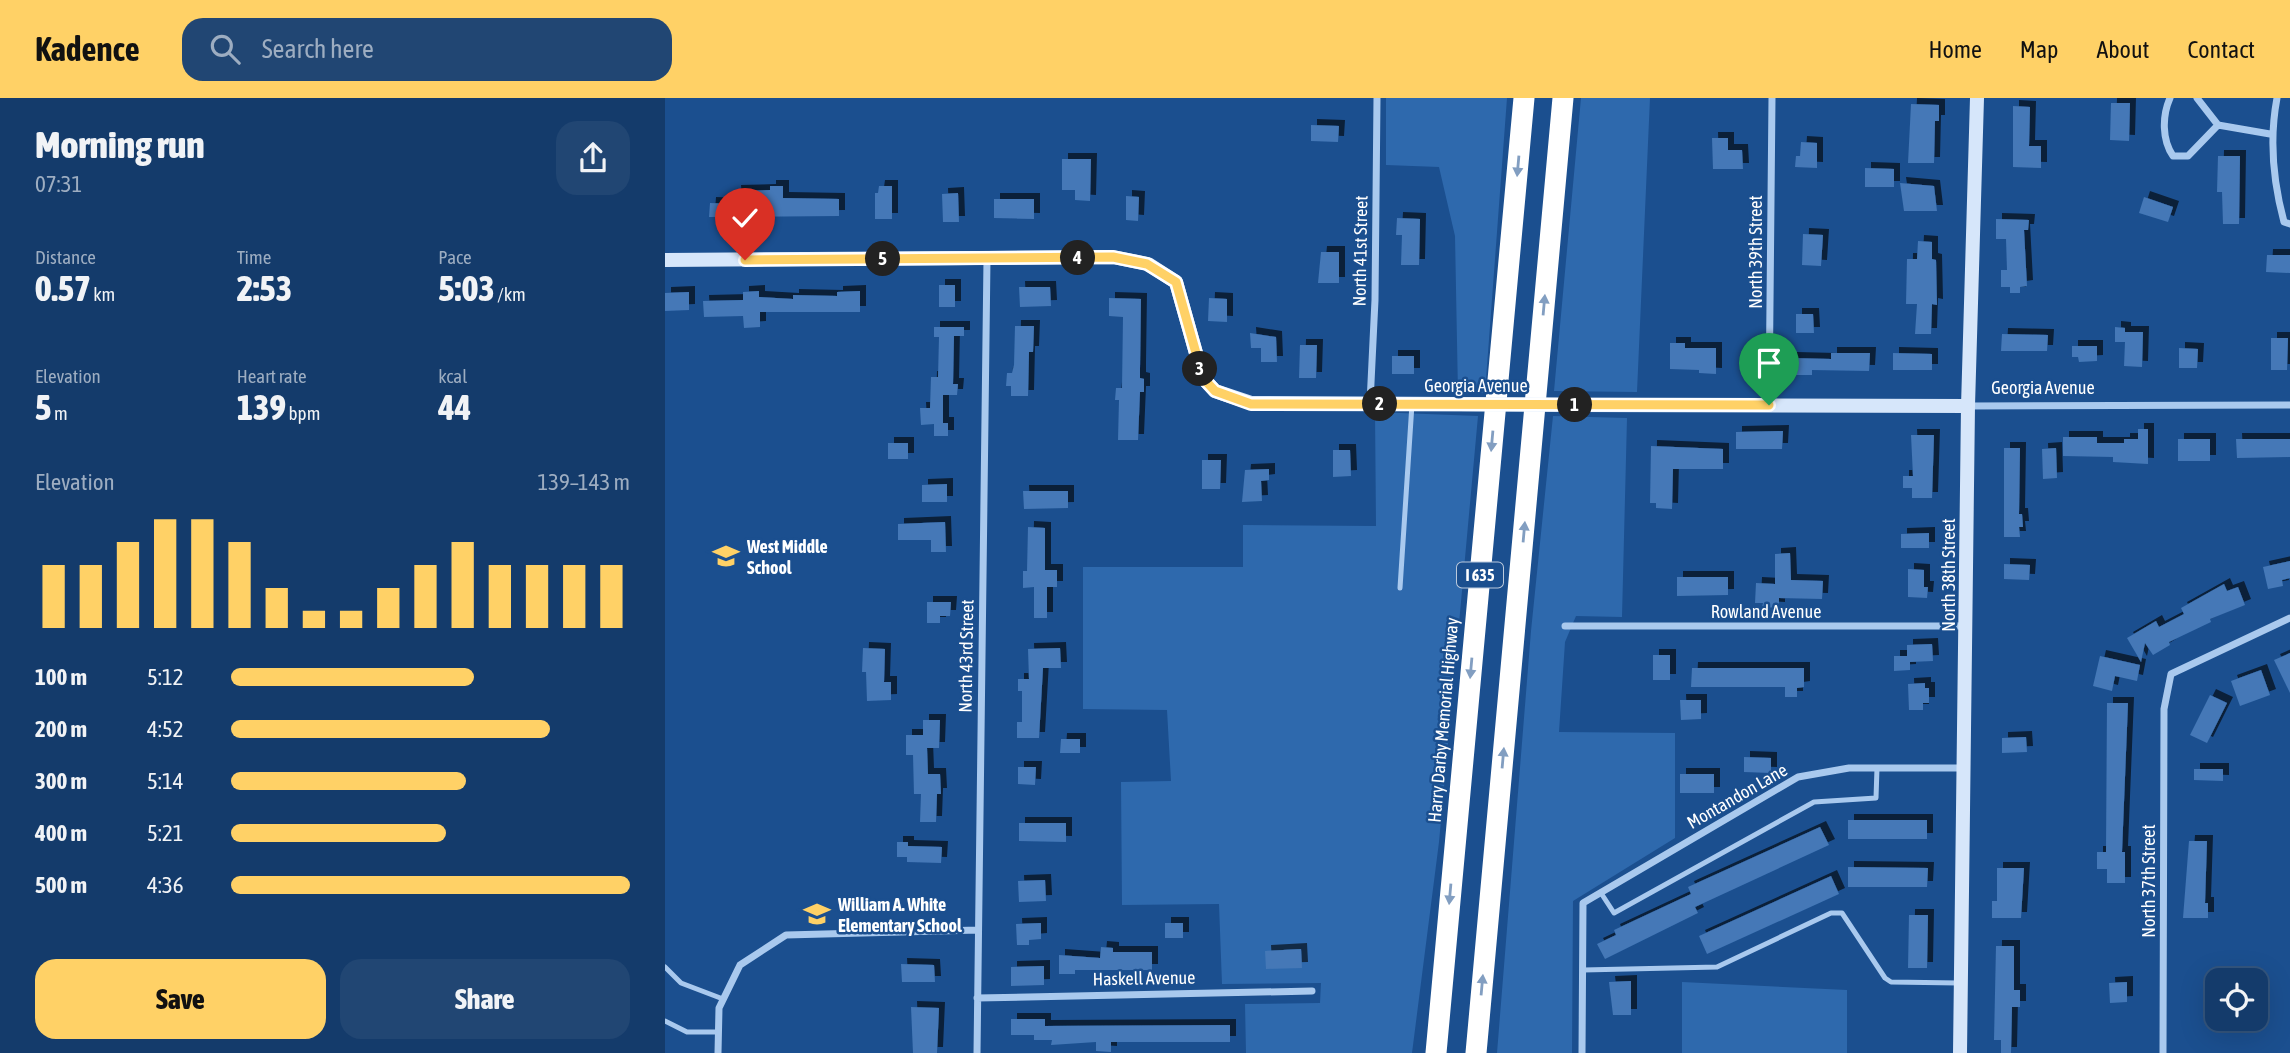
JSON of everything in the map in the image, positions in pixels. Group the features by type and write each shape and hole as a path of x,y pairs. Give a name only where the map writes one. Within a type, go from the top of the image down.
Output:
{"highway":[{"name":"Harry Darby Memorial Highway","path":"1436,1053 1524,98"},
{"name":"I 635","path":"1476,1053 1563,98"},
{"path":"1430,1053 1442,986"}],"street":[{"name":"North 41st Street","path":"1370,404 1375,300 1377,98"},
{"name":"North 39th Street","path":"1769,405 1772,98"},
{"name":"North 38th Street","path":"1960,1053 1968,406 1977,98"},
{"path":"2169,98 2165,109 2165,145 2173,156 2188,156 2218,125"},
{"path":"2197,98 2218,125 2270,134"},
{"path":"2277,98 2270,134 2277,199 2287,223"},
{"name":"Georgia Avenue","path":"665,260 1113,257 1147,264 1176,282 1203,378 1215,391 1251,404 2290,405"},
{"name":"North 43rd Street","path":"977,1053 987,259"},
{"name":"North 37th Street","path":"2163,1053 2164,709 2171,674 2290,618"},
{"name":"Rowland Avenue","path":"1565,626 1967,626"},
{"name":"Montandon Lane","path":"1583,970 1584,903 1798,778 1849,768 1964,768"},
{"path":"718,1053 719,1007 740,965 786,935 978,930"},
{"path":"1582,1053 1583,970"},
{"name":"Haskell Avenue","path":"977,998 1312,991"}],"lane":[{"path":"1400,588 1412,404"},
{"path":"1601,893 1614,913 1814,802 1876,798 1877,768"},
{"path":"1583,970 1717,967 1831,913 1842,913 1885,978 1891,982 1961,983"},
{"path":"665,967 689,987 723,999"},
{"path":"665,1021 687,1032 717,1032"}],"shaded area":[{"path":"1386,98 1507,98 1485,393 1458,394 1455,236 1439,167 1386,165"},
{"path":"1581,98 1650,98 1637,392 1554,391"},
{"path":"1375,412 1478,416 1439,842 1412,1053 1246,1053 1245,1004 1320,1003 1321,983 1222,984 1219,904 1122,905 1121,782 1171,781 1167,710 1083,709 1083,567 1243,567 1243,525 1376,526"},
{"path":"1553,416 1627,418 1622,617 1576,616 1565,642 1559,732 1675,733 1675,838 1573,901 1572,1053 1497,1053 1531,631"},
{"path":"1682,982 1847,990 1847,1053 1682,1053"}],"building":[{"path":"2111,103 2130,103 2129,141 2110,140"},
{"path":"1911,104 1939,105 1939,121 1935,121 1934,163 1908,163"},
{"path":"2013,106 2030,107 2029,146 2041,146 2041,168 2013,167"},
{"path":"1311,125 1339,126 1338,142 1311,141"},
{"path":"1712,138 1728,138 1728,150 1742,150 1743,169 1713,169"},
{"path":"1801,142 1817,143 1817,168 1795,167 1796,156 1800,156"},
{"path":"2218,156 2240,156 2239,224 2223,224 2222,192 2217,192"},
{"path":"1062,159 1091,159 1090,201 1075,200 1075,190 1062,190"},
{"path":"1865,168 1894,169 1894,187 1865,187"},
{"path":"1900,183 1934,186 1937,211 1904,211"},
{"path":"770,186 783,186 783,198 839,199 839,216 709,217 710,203 736,204 735,191 770,190"},
{"path":"879,186 892,186 892,219 875,219 875,193 878,193"},
{"path":"958,193 959,222 943,222 942,194"},
{"path":"1126,196 1139,197 1138,221 1126,220"},
{"path":"2144,197 2173,207 2168,222 2139,213"},
{"path":"994,199 1034,199 1034,219 994,218"},
{"path":"1397,218 1420,219 1419,265 1401,265 1402,235 1396,235"},
{"path":"1996,219 2029,220 2028,230 2024,230 2027,286 2020,287 2020,293 2010,293 2010,287 2001,287 2001,270 2007,270 2006,239 1996,239"},
{"path":"1803,234 1823,235 1821,266 1802,265"},
{"path":"1918,241 1932,242 1932,259 1936,260 1937,305 1932,304 1931,334 1915,334 1917,304 1906,304 1907,259 1917,259"},
{"path":"1321,252 1339,252 1339,283 1318,283"},
{"path":"2267,255 2290,255 2290,273 2266,272"},
{"path":"939,285 955,285 955,307 939,307"},
{"path":"1019,287 1050,287 1051,306 1020,307"},
{"path":"759,291 759,297 793,299 793,295 837,296 837,292 860,291 860,312 760,312 760,327 744,328 743,316 704,317 703,301 743,300 743,292"},
{"path":"689,292 689,310 665,311 665,293"},
{"path":"1109,298 1141,299 1140,378 1144,379 1144,392 1140,392 1138,440 1118,440 1119,400 1115,400 1116,388 1122,388 1123,317 1109,316"},
{"path":"1209,298 1227,299 1227,322 1208,321"},
{"path":"1796,314 1813,314 1814,333 1796,333"},
{"path":"1015,326 1034,326 1033,352 1029,352 1028,396 1011,396 1011,386 1006,386 1007,373 1012,373 1014,365"},
{"path":"934,327 964,327 964,336 954,336 953,384 958,384 957,395 943,395 943,423 948,423 948,436 934,436 934,424 921,425 920,408 930,408 931,377 938,377 939,337 934,337"},
{"path":"2115,327 2125,328 2125,332 2143,332 2142,367 2124,366 2125,342 2115,342"},
{"path":"1250,333 1276,337 1277,362 1261,362 1261,348 1251,348"},
{"path":"2002,334 2048,335 2047,351 2001,351"},
{"path":"2271,338 2288,338 2287,370 2271,370"},
{"path":"1670,343 1685,343 1685,348 1716,348 1716,374 1699,373 1699,370 1670,369"},
{"path":"1300,345 1317,345 1316,378 1299,378"},
{"path":"2072,346 2097,346 2097,361 2079,362 2078,357 2072,357"},
{"path":"2179,348 2198,349 2197,368 2179,368"},
{"path":"1831,353 1870,353 1869,371 1812,370 1812,375 1790,375 1791,358 1831,359"},
{"path":"1893,353 1932,354 1932,370 1893,370"},
{"path":"1392,356 1414,356 1414,374 1392,374"},
{"path":"2138,429 2148,429 2148,464 2113,462 2113,457 2063,456 2063,437 2097,437 2097,443 2124,443 2124,439 2138,439"},
{"path":"1783,431 1782,449 1736,449 1736,432"},
{"path":"1911,435 1934,435 1932,498 1912,498 1912,488 1903,488 1903,476 1913,476"},
{"path":"2178,439 2210,439 2210,461 2178,461"},
{"path":"2236,439 2290,439 2290,457 2237,458"},
{"path":"888,443 908,443 908,459 888,459"},
{"path":"1651,446 1723,449 1723,469 1673,469 1672,509 1656,508 1656,503 1650,503"},
{"path":"2004,448 2020,448 2019,514 2022,514 2023,527 2019,527 2020,537 2004,537"},
{"path":"2056,448 2057,478 2043,479 2042,449"},
{"path":"1333,450 1350,450 1351,476 1333,477"},
{"path":"1202,460 1221,460 1220,489 1202,489"},
{"path":"1269,469 1269,480 1261,481 1262,501 1242,502 1245,470"},
{"path":"947,484 947,502 922,502 922,485"},
{"path":"1023,491 1068,491 1068,508 1024,509"},
{"path":"945,522 946,552 931,552 931,540 898,540 898,524"},
{"path":"1028,527 1045,528 1045,570 1057,570 1057,587 1047,587 1047,618 1034,618 1034,587 1023,588 1023,571 1027,571"},
{"path":"1929,533 1929,548 1901,548 1901,534"},
{"path":"1790,553 1791,580 1823,581 1822,599 1779,598 1779,608 1762,607 1763,603 1755,603 1756,583 1775,584 1775,554"},
{"path":"2290,561 2290,578 2282,580 2283,586 2268,589 2263,567"},
{"path":"2004,564 2030,565 2029,580 2004,579"},
{"path":"1908,569 1924,570 1924,587 1928,587 1927,598 1908,597"},
{"path":"1677,577 1728,577 1728,595 1677,596"},
{"path":"2224,584 2227,591 2238,587 2245,605 2210,619 2211,622 2169,642 2170,645 2153,655 2145,643 2141,662 2127,638 2156,621 2159,627 2184,614 2181,608"},
{"path":"927,602 951,602 950,616 940,616 940,623 927,623"},
{"path":"1932,644 1933,661 1910,662 1910,670 1894,671 1894,656 1907,656 1907,645"},
{"path":"863,648 885,649 884,682 891,682 891,700 867,701 866,672 862,672"},
{"path":"1060,648 1061,668 1043,668 1039,738 1017,738 1017,722 1022,722 1022,691 1018,691 1018,679 1029,679 1028,649"},
{"path":"2290,653 2290,693 2274,660"},
{"path":"1653,655 1670,655 1670,680 1653,680"},
{"path":"2100,656 2140,665 2137,681 2115,676 2112,691 2093,686"},
{"path":"1692,668 1804,668 1804,687 1797,688 1797,697 1785,697 1785,687 1691,687"},
{"path":"2261,670 2270,695 2240,706 2231,681"},
{"path":"1925,683 1925,688 1929,688 1929,703 1923,703 1923,710 1909,710 1908,684"},
{"path":"2210,695 2227,703 2207,743 2190,735"},
{"path":"1680,700 1701,700 1701,719 1681,720"},
{"path":"2107,703 2128,703 2122,852 2125,852 2125,883 2107,883 2107,869 2097,869 2097,852 2106,852"},
{"path":"923,720 940,720 939,748 927,748 928,774 940,774 941,794 937,794 936,822 920,822 921,794 914,794 913,755 906,755 906,735 923,735"},
{"path":"2026,737 2027,752 2002,753 2002,738"},
{"path":"1061,739 1080,739 1080,753 1060,753"},
{"path":"1744,757 1771,758 1771,773 1744,772"},
{"path":"1018,767 1036,767 1035,785 1018,784"},
{"path":"2194,769 2223,769 2223,781 2194,780"},
{"path":"1680,774 1714,774 1714,793 1680,793"},
{"path":"1848,820 1927,820 1927,839 1848,839"},
{"path":"1019,823 1066,823 1066,842 1019,841"},
{"path":"1820,827 1829,845 1695,907 1698,913 1605,959 1597,944 1616,935 1614,930 1691,894 1688,887"},
{"path":"2189,841 2207,841 2205,903 2208,903 2208,918 2183,918"},
{"path":"897,842 908,842 908,846 942,847 941,863 907,862 907,857 897,857"},
{"path":"1848,867 1928,868 1927,887 1848,887"},
{"path":"1997,868 2024,868 2021,918 1992,918 1992,901 1997,901"},
{"path":"1831,876 1839,894 1707,954 1699,936"},
{"path":"1045,880 1046,901 1019,902 1018,881"},
{"path":"1909,915 1928,915 1927,968 1908,968"},
{"path":"1041,923 1041,939 1029,940 1029,945 1017,945 1016,924"},
{"path":"1165,923 1183,923 1183,938 1165,938"},
{"path":"1996,946 2014,946 2014,990 2020,990 2020,1007 2012,1007 2011,1053 2001,1053 2001,1040 1994,1040"},
{"path":"1101,947 1113,948 1113,952 1152,952 1152,970 1075,970 1075,974 1059,974 1059,955 1100,958"},
{"path":"1301,949 1302,968 1266,969 1265,951"},
{"path":"901,964 934,965 935,982 902,982"},
{"path":"1044,966 1044,985 1011,986 1011,967"},
{"path":"1631,981 1631,1015 1613,1015 1609,982"},
{"path":"2127,982 2127,1002 2110,1003 2109,983"},
{"path":"911,1007 939,1008 937,1053 913,1053"},
{"path":"1011,1019 1045,1019 1045,1026 1230,1025 1230,1042 1111,1042 1111,1052 1096,1051 1096,1042 1051,1045 1052,1040 1034,1040 1034,1035 1011,1035"}],"place":[{"name":"West Middle School","path":"726,556"},
{"name":"William A. White Elementary School","path":"817,914"}],"route":[{"path":"745,260 1113,257 1147,264 1176,282 1203,378 1215,391 1251,404 1769,405"}]}
